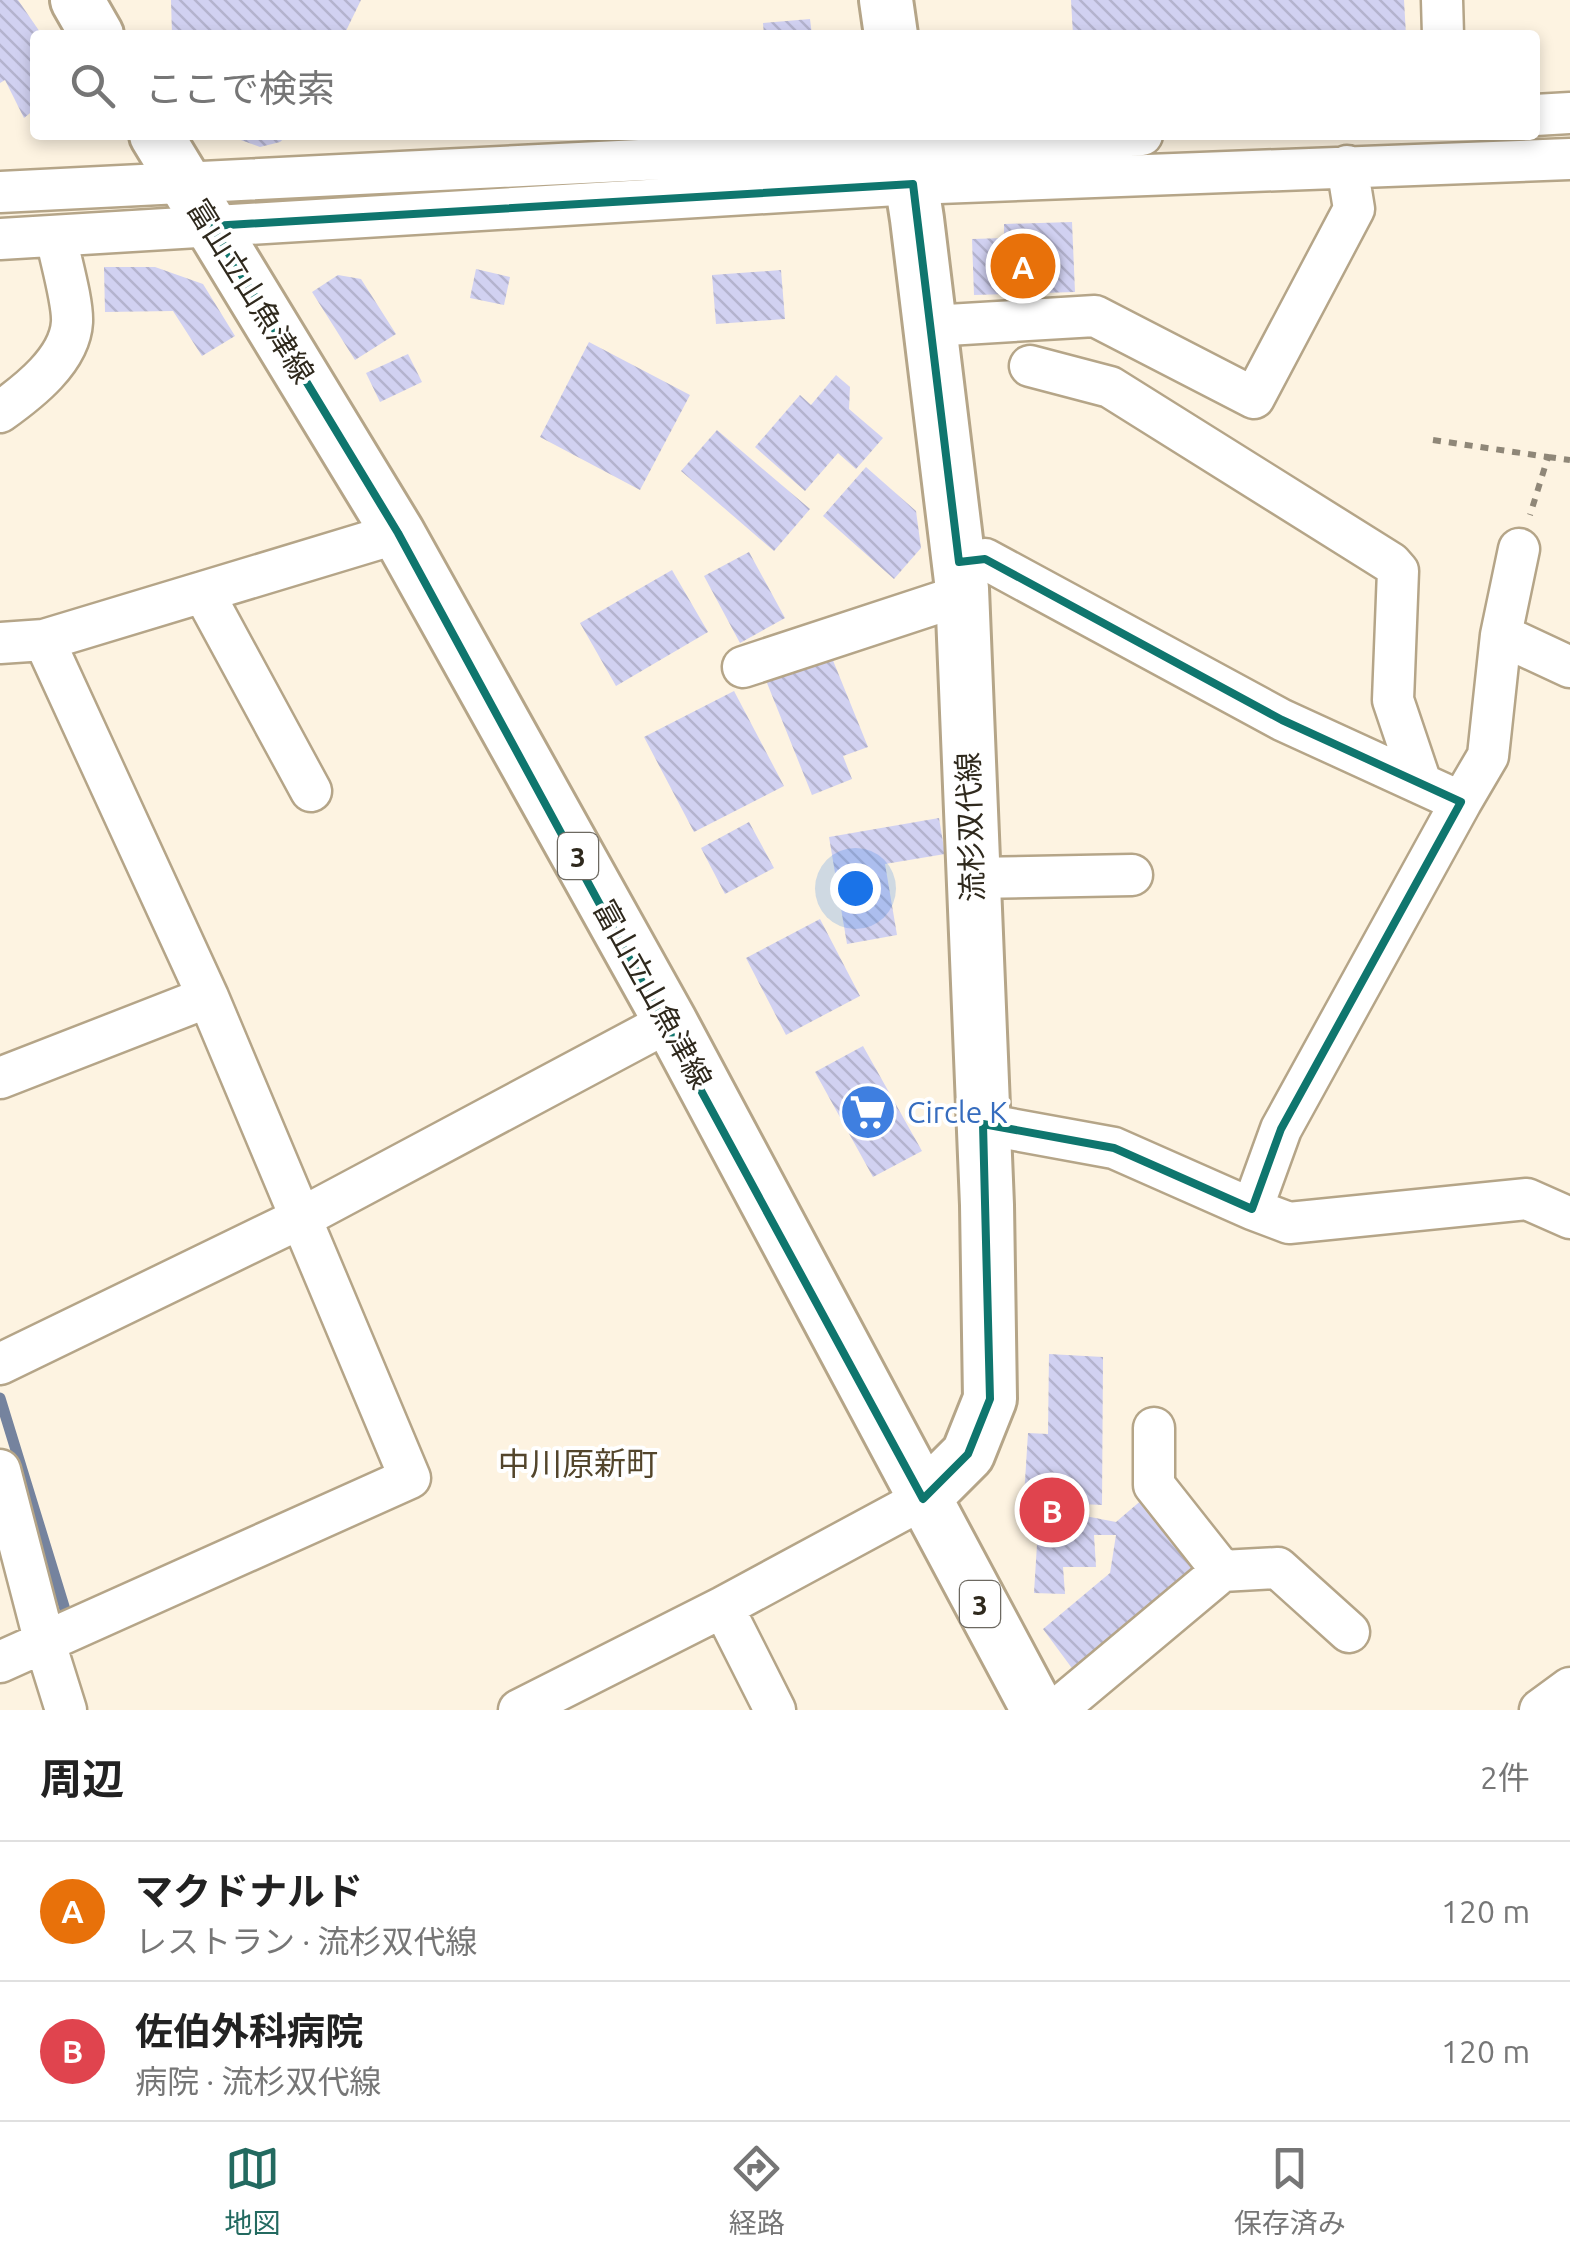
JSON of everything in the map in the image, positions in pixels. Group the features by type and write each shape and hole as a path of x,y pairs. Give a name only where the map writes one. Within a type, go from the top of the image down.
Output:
{"main road":[{"path":"76,0 94,30"},
{"path":"886,0 890,30"},
{"name":"富山立山魚津線","path":"159,140 398,533 670,1021 1038,1710"},
{"name":"流杉双代線","path":"907,156 961,578 990,1400 968,1454 923,1498"}],"street":[{"path":"1442,0 1443,30"},
{"path":"1540,114 1570,113"},
{"path":"0,239 212,226 1086,140"},
{"path":"0,192 907,156 1346,166 1570,159"},
{"path":"931,326 1095,316 1254,398 1354,209 1346,166"},
{"path":"0,412 34,388 61,352 72,322 56,236"},
{"path":"1030,366 1110,388 1391,563 1398,572 1392,700 1421,783"},
{"path":"0,643 44,640 398,533"},
{"path":"1252,1209 1280,1129 1488,756 1501,635 1519,549"},
{"path":"743,667 961,578 985,559 1282,720 1461,802"},
{"path":"204,592 311,790"},
{"path":"1501,635 1570,667"},
{"path":"0,1662 410,1478 208,998 44,640"},
{"path":"972,878 1132,875"},
{"path":"0,1078 208,998"},
{"path":"0,1364 301,1218 670,1021"},
{"path":"983,1124 1114,1148 1289,1223 1527,1199 1570,1218"},
{"path":"1154,1428 1154,1485 1222,1571"},
{"path":"0,1470 44,1644 66,1710"},
{"path":"520,1710 723,1607 923,1498"},
{"path":"1056,1710 1222,1571 1278,1568 1348,1632"},
{"path":"723,1607 775,1710"},
{"path":"1540,1710 1570,1688"}],"path":[{"path":"1433,440 1570,460"},
{"path":"1519,549 1548,457"}],"highlighted area":[{"path":"913,184 959,562 985,559 1282,720 1461,802 1281,1129 1252,1209 1114,1148 983,1124 990,1399 968,1454 923,1499 398,533 212,226"}],"building":[{"path":"0,0 18,0 39,30 30,30 30,113 24,118 5,80 0,83"},
{"path":"171,0 361,0 346,30 172,30"},
{"path":"1071,0 1404,0 1406,30 1073,30"},
{"path":"810,19 811,30 764,30 763,23"},
{"path":"241,140 282,140 280,142 260,147"},
{"path":"1072,222 1075,292 974,295 972,239 1004,238 1004,224"},
{"path":"104,267 155,267 203,284 235,336 202,356 173,311 105,312"},
{"path":"476,269 510,277 504,305 470,298"},
{"path":"781,270 785,319 716,324 712,275"},
{"path":"338,275 361,279 396,334 355,360 312,292"},
{"path":"589,342 690,395 640,490 540,437"},
{"path":"408,354 422,382 380,402 366,373"},
{"path":"836,375 850,387 849,409 883,438 856,469 838,453 805,491 755,447 800,395 811,405"},
{"path":"717,430 810,509 774,551 681,471"},
{"path":"866,467 916,511 921,548 894,579 823,516"},
{"path":"749,552 785,618 740,643 704,576"},
{"path":"672,570 708,632 616,686 580,623"},
{"path":"830,653 868,747 843,756 852,779 812,795 765,678"},
{"path":"734,691 784,786 694,832 644,737"},
{"path":"939,818 945,854 885,864 897,935 847,944 829,837"},
{"path":"749,822 774,868 725,894 701,848"},
{"path":"820,919 860,996 786,1035 746,958"},
{"name":"Circle K","path":"863,1046 922,1151 873,1177 815,1072"},
{"path":"1049,1354 1103,1357 1102,1505 1080,1504 1080,1515 1116,1522 1144,1498 1201,1571 1077,1675 1043,1629 1110,1573 1116,1535 1094,1535 1096,1567 1063,1567 1065,1594 1034,1593 1038,1528 1022,1529 1028,1433 1048,1434"}],"waterway":[{"path":"0,1398 67,1616 62,1622"}],"place":[{"name":"マクドナルド","path":"1023,266"},
{"name":"Circle K","path":"868,1112"},
{"name":"佐伯外科病院","path":"1052,1510"}],"district":[{"name":"中川原新町","path":"578,1463"}]}
